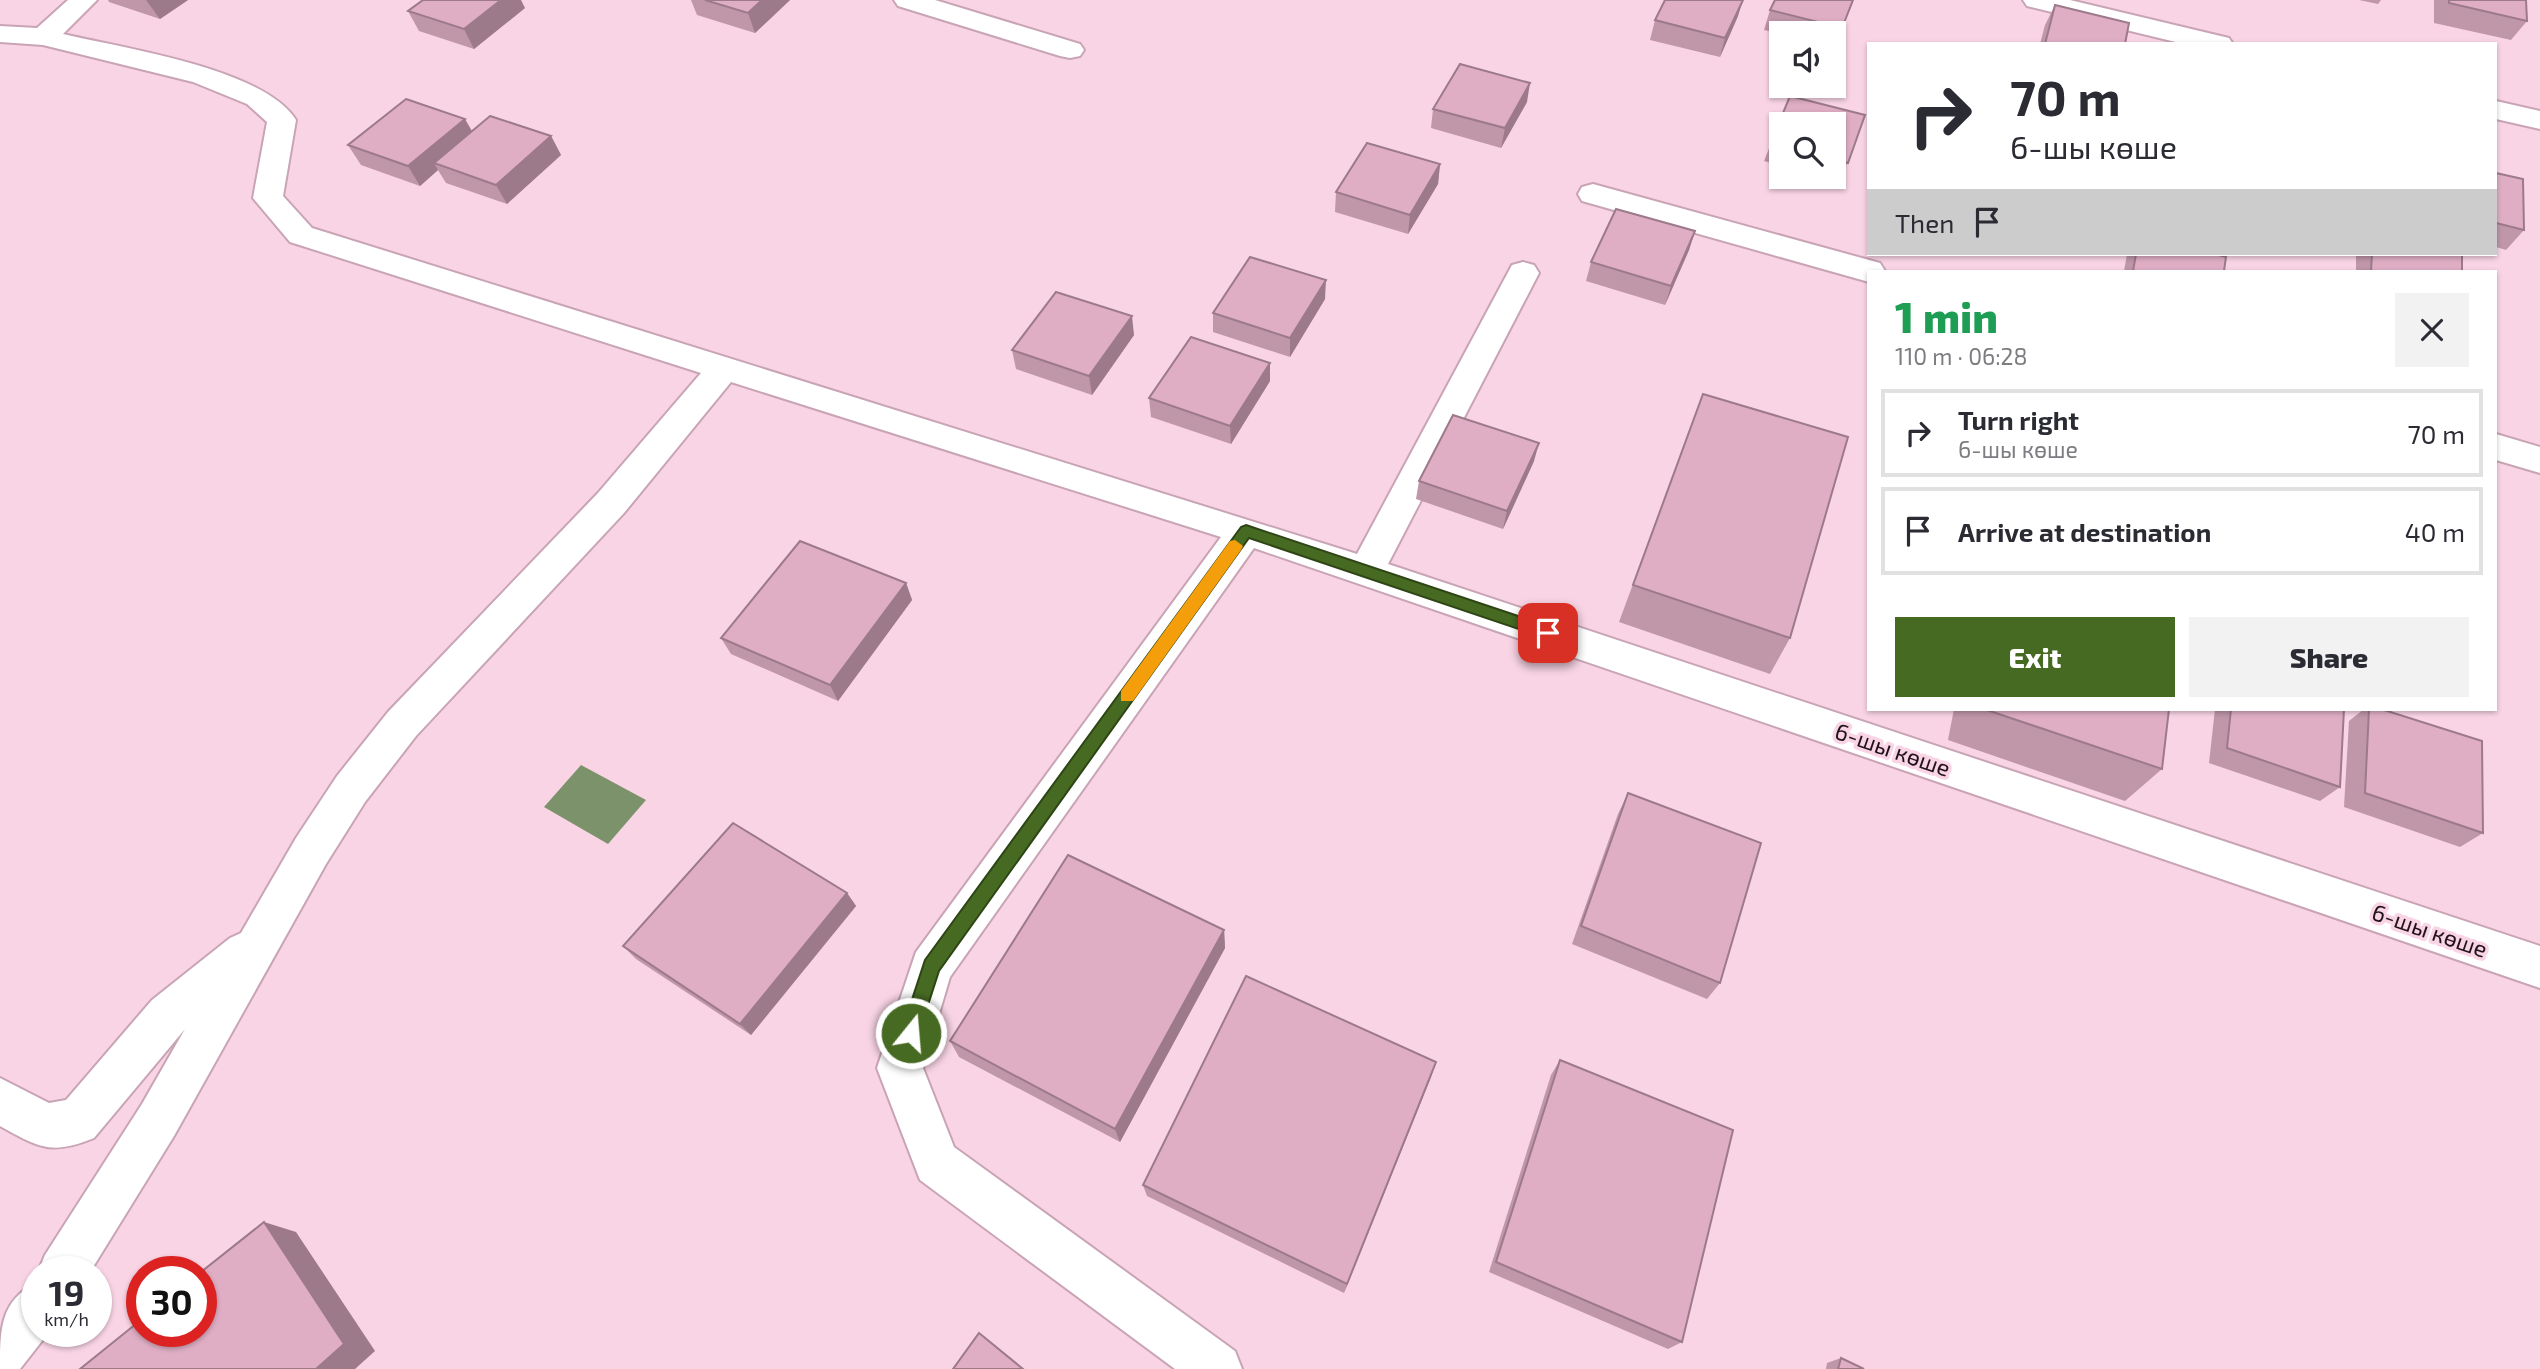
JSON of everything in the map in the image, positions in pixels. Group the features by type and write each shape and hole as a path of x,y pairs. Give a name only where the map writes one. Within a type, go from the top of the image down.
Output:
{"street":[{"path":"0,34 43,37 84,0"},
{"path":"907,0 1070,51"},
{"path":"2036,0 2211,42"},
{"name":"6-шы көше","path":"43,37 202,76 257,98 282,120 268,198 301,235 1246,531 2540,967"},
{"path":"2497,110 2540,120"},
{"path":"1593,194 1867,270"},
{"path":"1366,571 1523,273"},
{"path":"72,1256 158,1120 351,789 402,724 611,503 723,369"},
{"path":"2497,447 2540,460"},
{"path":"1217,1369 937,1163 900,1068 931,967 1246,531"},
{"path":"0,1101 46,1126 78,1122 168,1015 263,937"},
{"path":"0,1354 21,1327"}],"shaded area":[{"path":"581,765 646,800 608,844 544,807"}],"building":[{"path":"423,0 501,0 464,29 408,11"},
{"path":"705,0 762,0 748,13"},
{"path":"1665,0 1743,0 1725,38 1655,20"},
{"path":"1775,0 1853,0 1845,21 1814,21 1770,10"},
{"path":"2449,0 2526,0 2527,21 2449,3"},
{"path":"2055,5 2129,23 2125,42 2046,42"},
{"path":"1460,64 1530,83 1505,128 1433,109"},
{"path":"1789,98 1798,98 1865,115 1848,163 1846,112 1783,112"},
{"path":"406,99 465,119 408,166 348,145"},
{"path":"490,116 551,136 496,185 434,163"},
{"path":"1367,143 1440,164 1410,215 1336,192"},
{"path":"2497,173 2523,179 2524,230 2497,223"},
{"path":"1616,209 1695,231 1671,286 1591,262"},
{"path":"2136,256 2226,257 2224,270 2133,270"},
{"path":"2372,256 2462,256 2462,270 2371,270"},
{"path":"1250,257 1326,280 1290,338 1213,313"},
{"path":"1056,292 1132,316 1089,376 1012,350"},
{"path":"1191,337 1270,363 1230,426 1149,398"},
{"path":"1703,394 1848,437 1790,638 1633,585"},
{"path":"1453,415 1539,443 1507,511 1419,481"},
{"path":"800,541 906,583 830,685 721,638"},
{"path":"1990,711 2169,711 2162,769"},
{"path":"2231,711 2344,711 2340,787 2227,748"},
{"path":"2369,711 2387,711 2482,741 2483,833 2365,793"},
{"path":"1628,793 1761,843 1720,983 1581,926"},
{"path":"733,823 847,893 740,1024 623,946"},
{"path":"1068,855 1224,930 1115,1129 950,1041"},
{"path":"1246,976 1436,1062 1347,1284 1143,1185"},
{"path":"1560,1060 1733,1130 1682,1342 1496,1262"},
{"path":"264,1222 344,1344 316,1369 80,1369 107,1347 112,1347 112,1343 126,1332 126,1347 217,1347 217,1259"},
{"path":"979,1333 1023,1369 953,1369"},
{"path":"1841,1358 1864,1369 1838,1369"}],"slow traffic":[{"path":"1127,696 1235,546"}],"route":[{"path":"911,1033 931,967 1246,531 1548,633"}]}
